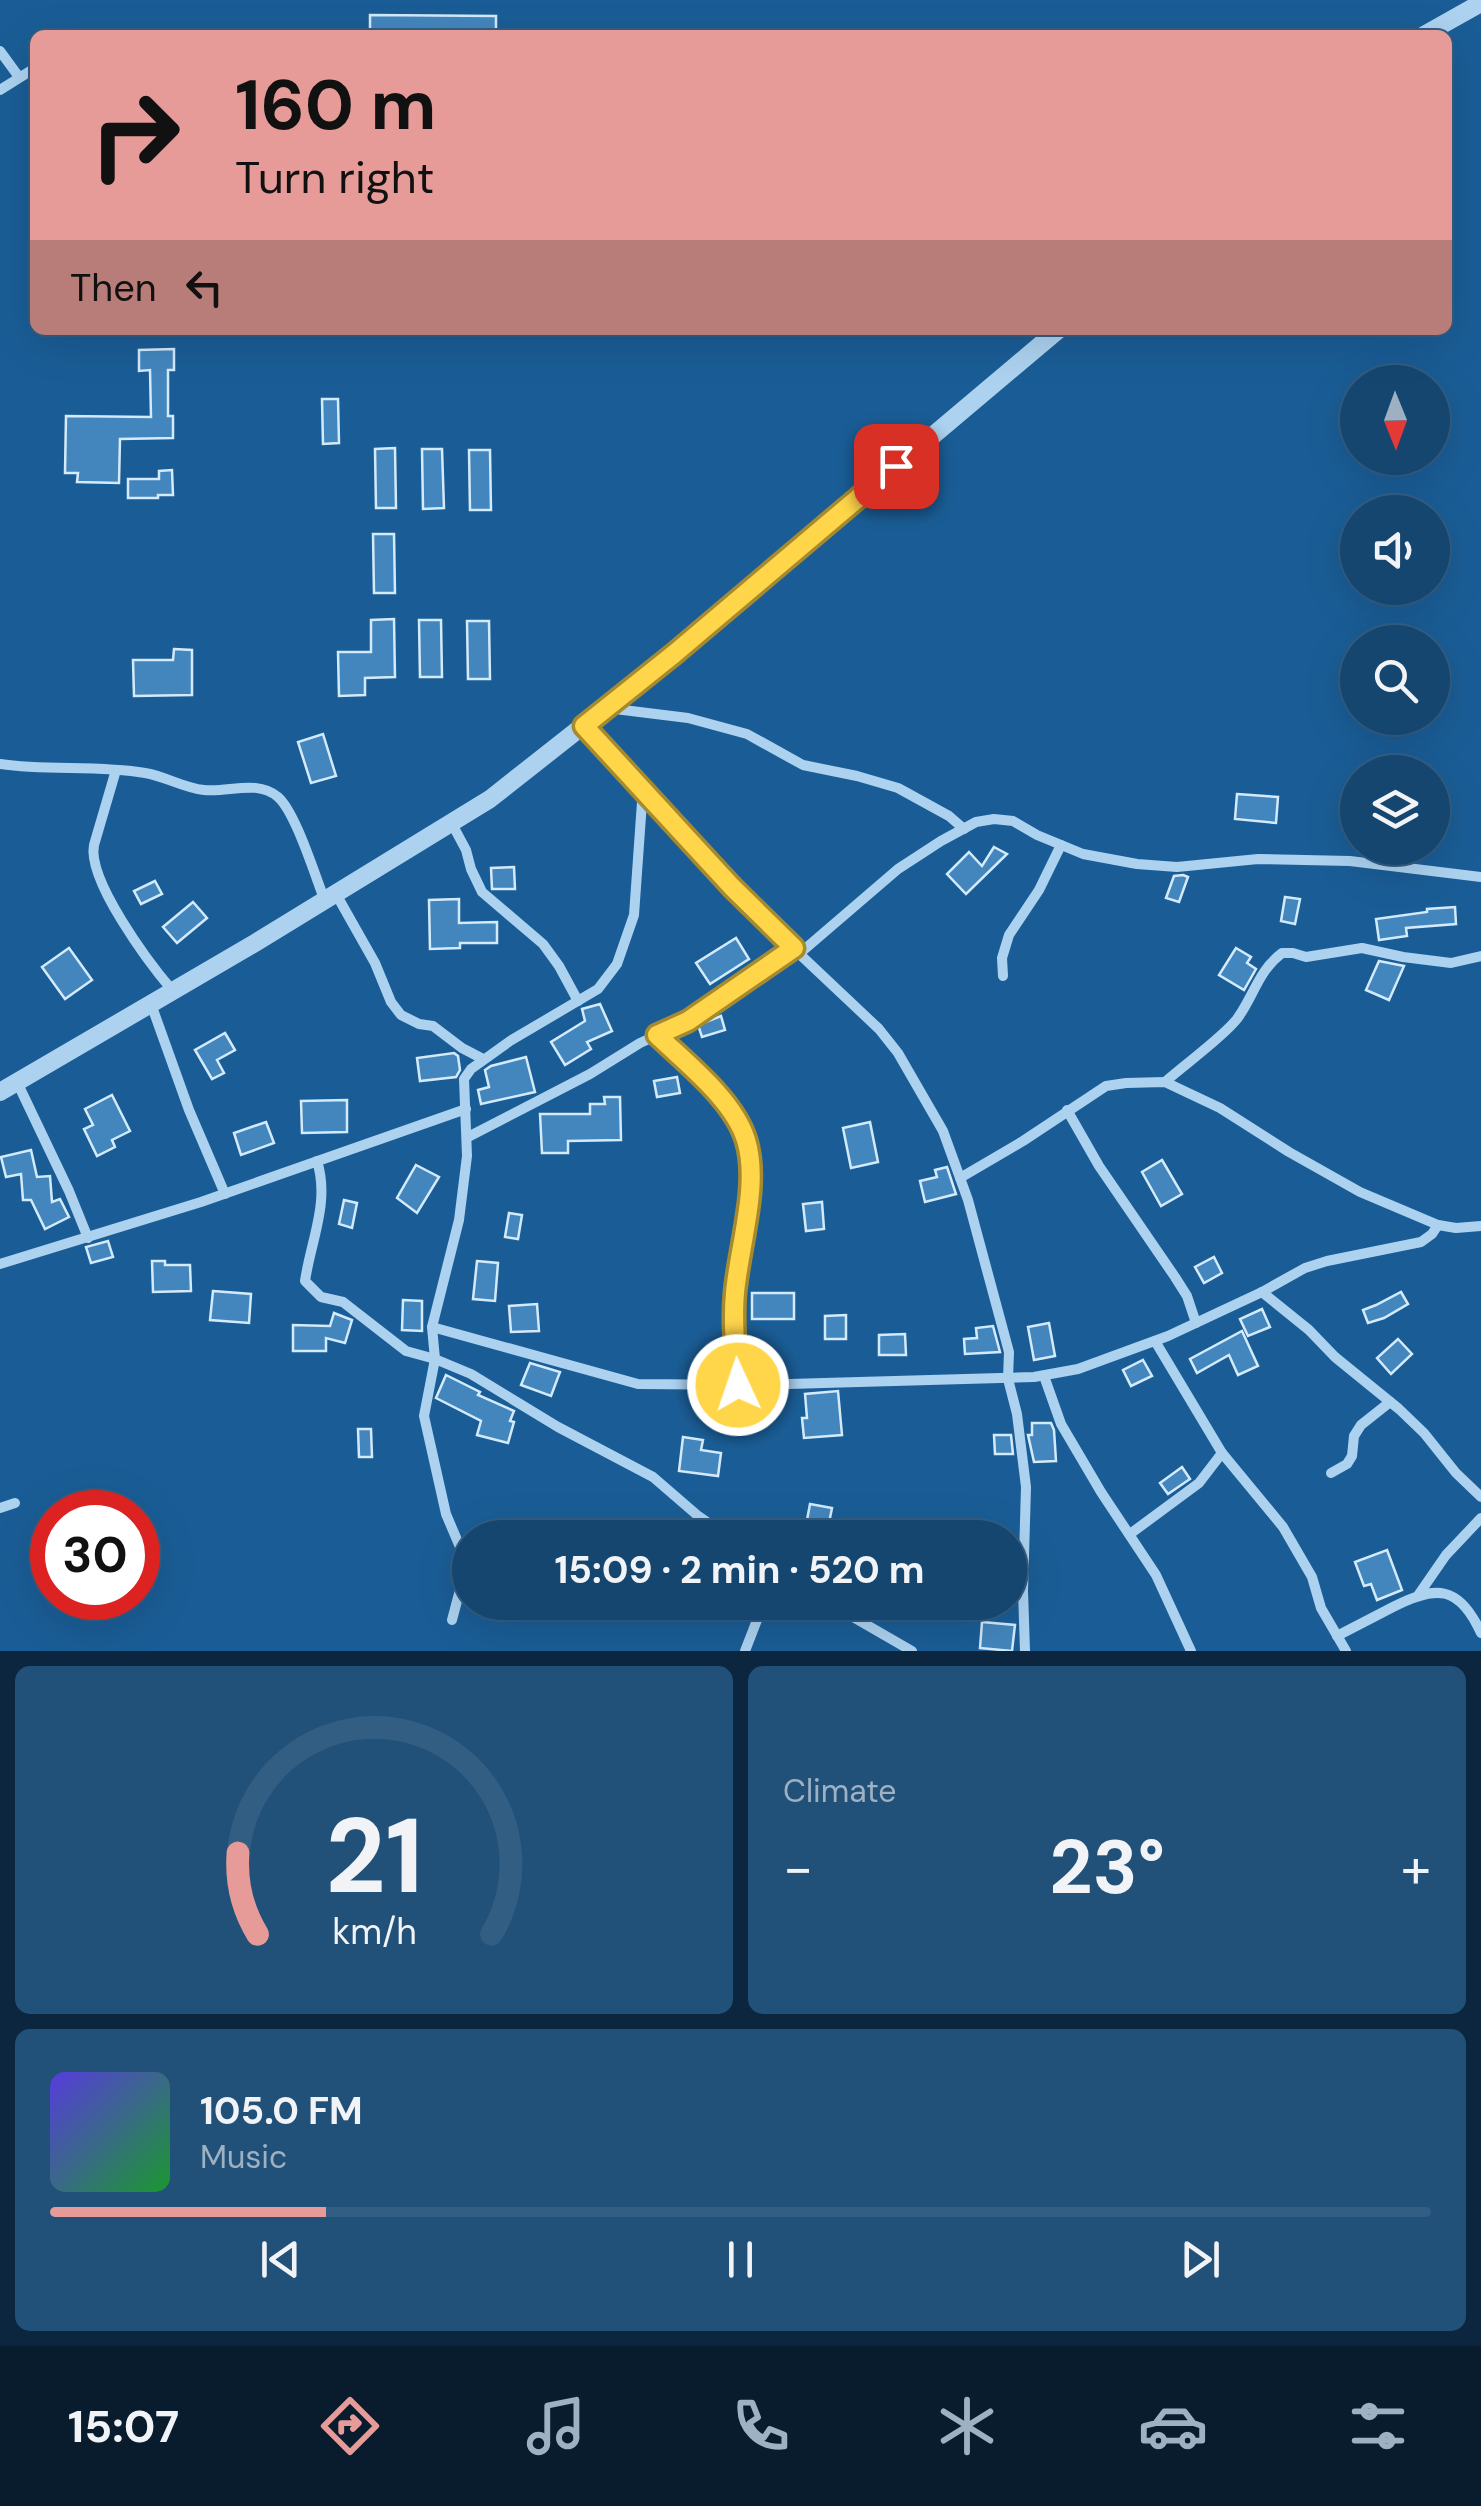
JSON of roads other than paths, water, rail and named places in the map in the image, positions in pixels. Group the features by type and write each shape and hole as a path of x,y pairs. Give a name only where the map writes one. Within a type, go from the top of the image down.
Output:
{"street":[{"path":"1433,30 1481,3"},
{"path":"0,51 19,77"},
{"path":"0,90 30,71"},
{"path":"0,1092 331,898 490,799 607,708 1052,335"},
{"path":"607,708 688,718 748,734 803,766 898,788 949,816 964,829"},
{"path":"584,726 720,874 879,1029 898,1053 942,1131 960,1178 1009,1352 1008,1379 1017,1414 1026,1487 1022,1592 1026,1651"},
{"path":"0,764 116,770 147,774 203,790 262,788 279,798 296,823 331,898 375,962 391,1002 401,1014 419,1024 433,1026 483,1060"},
{"path":"116,770 92,854 124,924 172,990"},
{"path":"452,1527 424,1416 435,1359 432,1327 459,1220 468,1137 464,1079 483,1060 598,989 617,964 634,914 643,788"},
{"path":"468,1137 688,1021 796,951 898,868 976,822 1013,821 1083,854 1137,864 1177,866 1258,859 1350,861 1481,877"},
{"path":"451,822 482,892 544,944 578,1001"},
{"path":"1003,976 1002,958 1009,935 1039,890 1061,844"},
{"path":"1164,1082 1236,1021 1264,968 1282,953 1306,956 1362,948 1451,963 1481,956"},
{"path":"150,1002 224,1194"},
{"path":"657,1035 708,1082 746,1138 749,1194 734,1296 738,1385"},
{"path":"17,1082 88,1238"},
{"path":"960,1178 1106,1086 1164,1082 1220,1108 1360,1192 1438,1225 1481,1226"},
{"path":"0,1264 224,1194 466,1109"},
{"path":"1067,1110 1099,1166 1176,1277 1196,1323"},
{"path":"316,1161 322,1177 322,1202 305,1281 322,1298 343,1302 406,1351 471,1374 558,1428 654,1477 705,1520"},
{"path":"432,1327 638,1384 1044,1376 1078,1369 1155,1341 1305,1268 1421,1242 1438,1225"},
{"path":"1262,1292 1390,1402 1481,1497"},
{"path":"1155,1341 1222,1454 1291,1540 1312,1577 1321,1608 1346,1651"},
{"path":"1044,1376 1061,1424 1100,1492 1156,1575 1192,1651"},
{"path":"1332,1473 1352,1456 1354,1436 1361,1424 1390,1402"},
{"path":"1130,1534 1200,1483 1222,1454"},
{"path":"0,1508 15,1503"},
{"path":"1419,1594 1446,1555 1481,1518"},
{"path":"1337,1636 1419,1594 1441,1592 1457,1599 1481,1633"},
{"path":"744,1651 757,1620"},
{"path":"858,1620 912,1651"}]}
